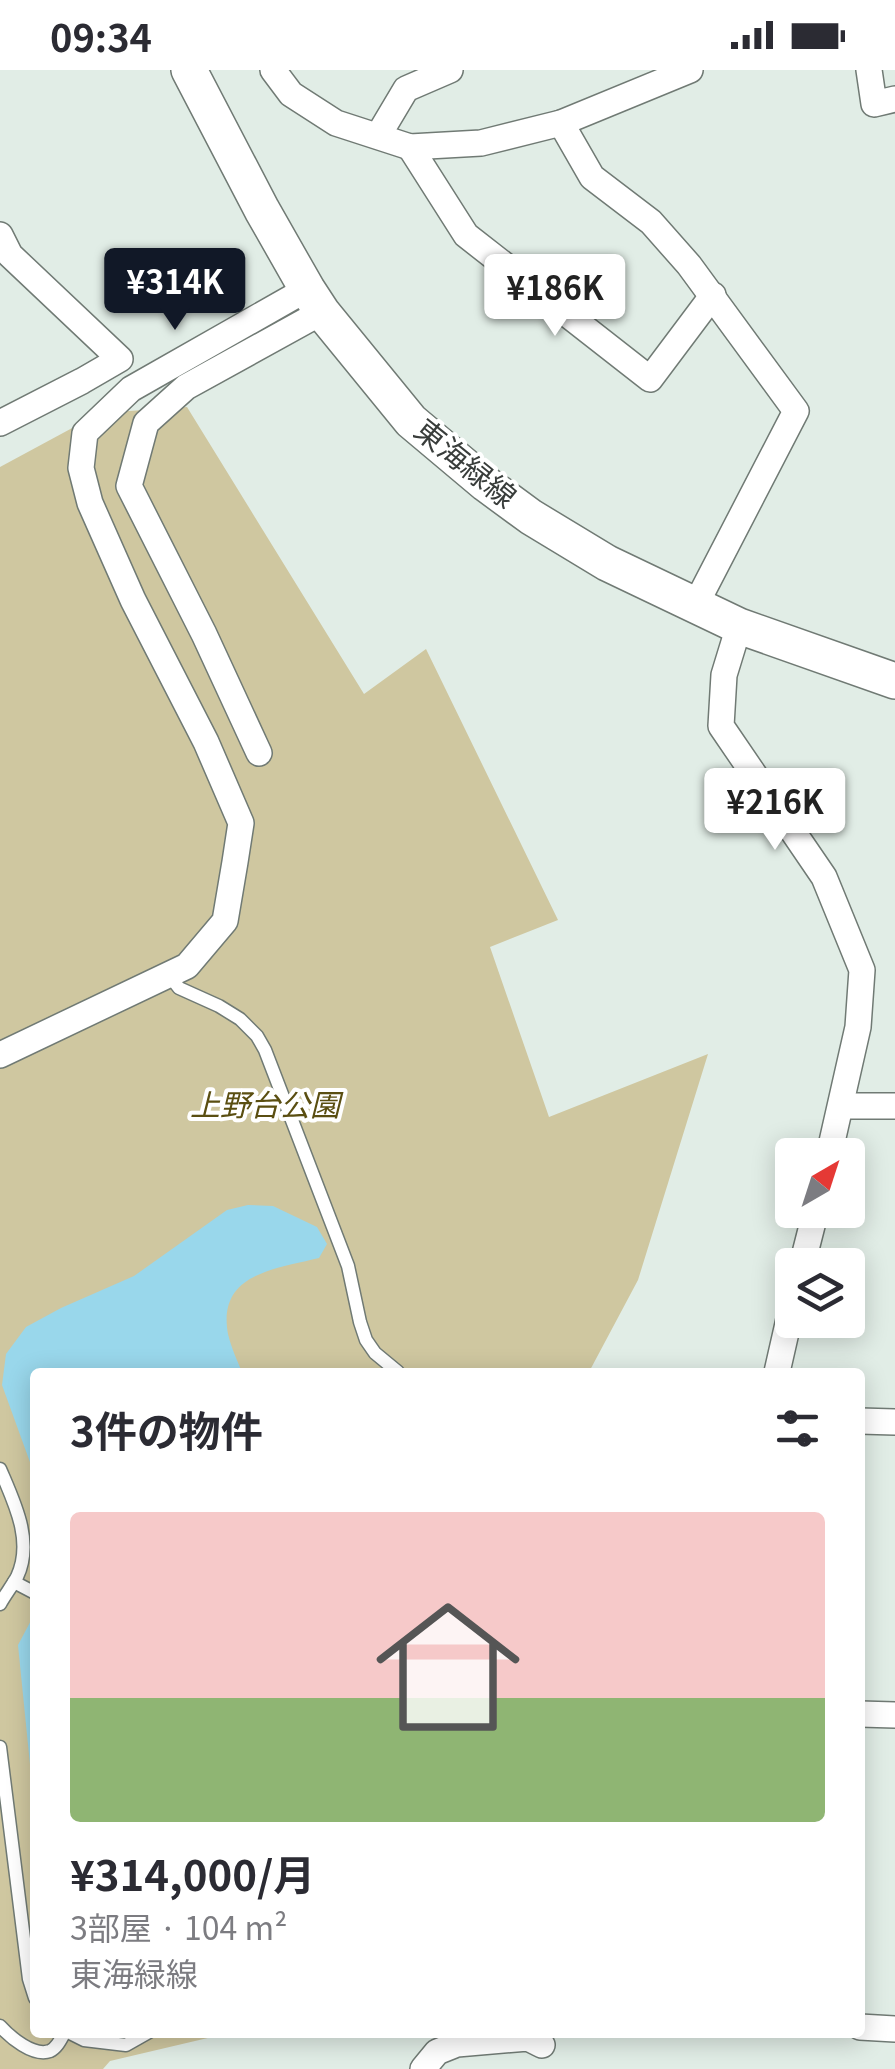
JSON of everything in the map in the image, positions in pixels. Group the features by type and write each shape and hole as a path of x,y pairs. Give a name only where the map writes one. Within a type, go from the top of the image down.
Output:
{"main road":[{"name":"東海緑線","path":"189,70 314,300 411,422 531,517 607,563 740,626 895,681"}],"street":[{"path":"273,70 291,94 336,124 410,147 480,143 561,123 690,70"},
{"path":"378,136 406,89 450,70"},
{"path":"869,70 874,104 895,99"},
{"path":"561,123 592,177 651,222 714,295 796,411 696,604"},
{"path":"410,147 466,234 650,380 714,295"},
{"path":"0,423 120,359 3,250"},
{"path":"259,754 130,486 146,422 186,387 314,300"},
{"path":"0,1055 188,966 226,921 240,824 206,742 133,600 90,503 81,468 85,433 131,389 314,300"},
{"path":"740,626 724,675 721,726 824,877 862,970 858,1027 833,1138"},
{"path":"841,1106 895,1106"},
{"path":"777,1368 784,1338"},
{"path":"865,1421 895,1422"},
{"path":"865,1714 894,1711"},
{"path":"865,2027 894,2024"},
{"path":"423,2069 437,2052 457,2044 528,2038 544,2049"}],"lane":[{"path":"169,974 179,988 240,1018 265,1050 348,1266 366,1340 393,1368"},
{"path":"0,1469 18,1511 23,1536 24,1588 0,1604"},
{"path":"0,1748 28,1910 30,1982"},
{"path":"0,2026 38,2052 49,2051 63,2038"},
{"path":"80,2038 126,2046 139,2038"}],"green space":[{"name":"上野台公園","path":"187,407 364,694 426,649 558,920 490,947 549,1117 708,1054 638,1280 591,1368 30,1368 30,2038 208,2038 110,2061 103,2069 0,2069 0,467 100,413"}],"water":[{"path":"248,1205 273,1206 317,1227 327,1244 319,1258 252,1278 231,1298 228,1334 240,1368 30,1368 30,1462 2,1385 6,1354 26,1327 134,1276 227,1210"},
{"path":"30,1622 30,1764 18,1645"}]}
